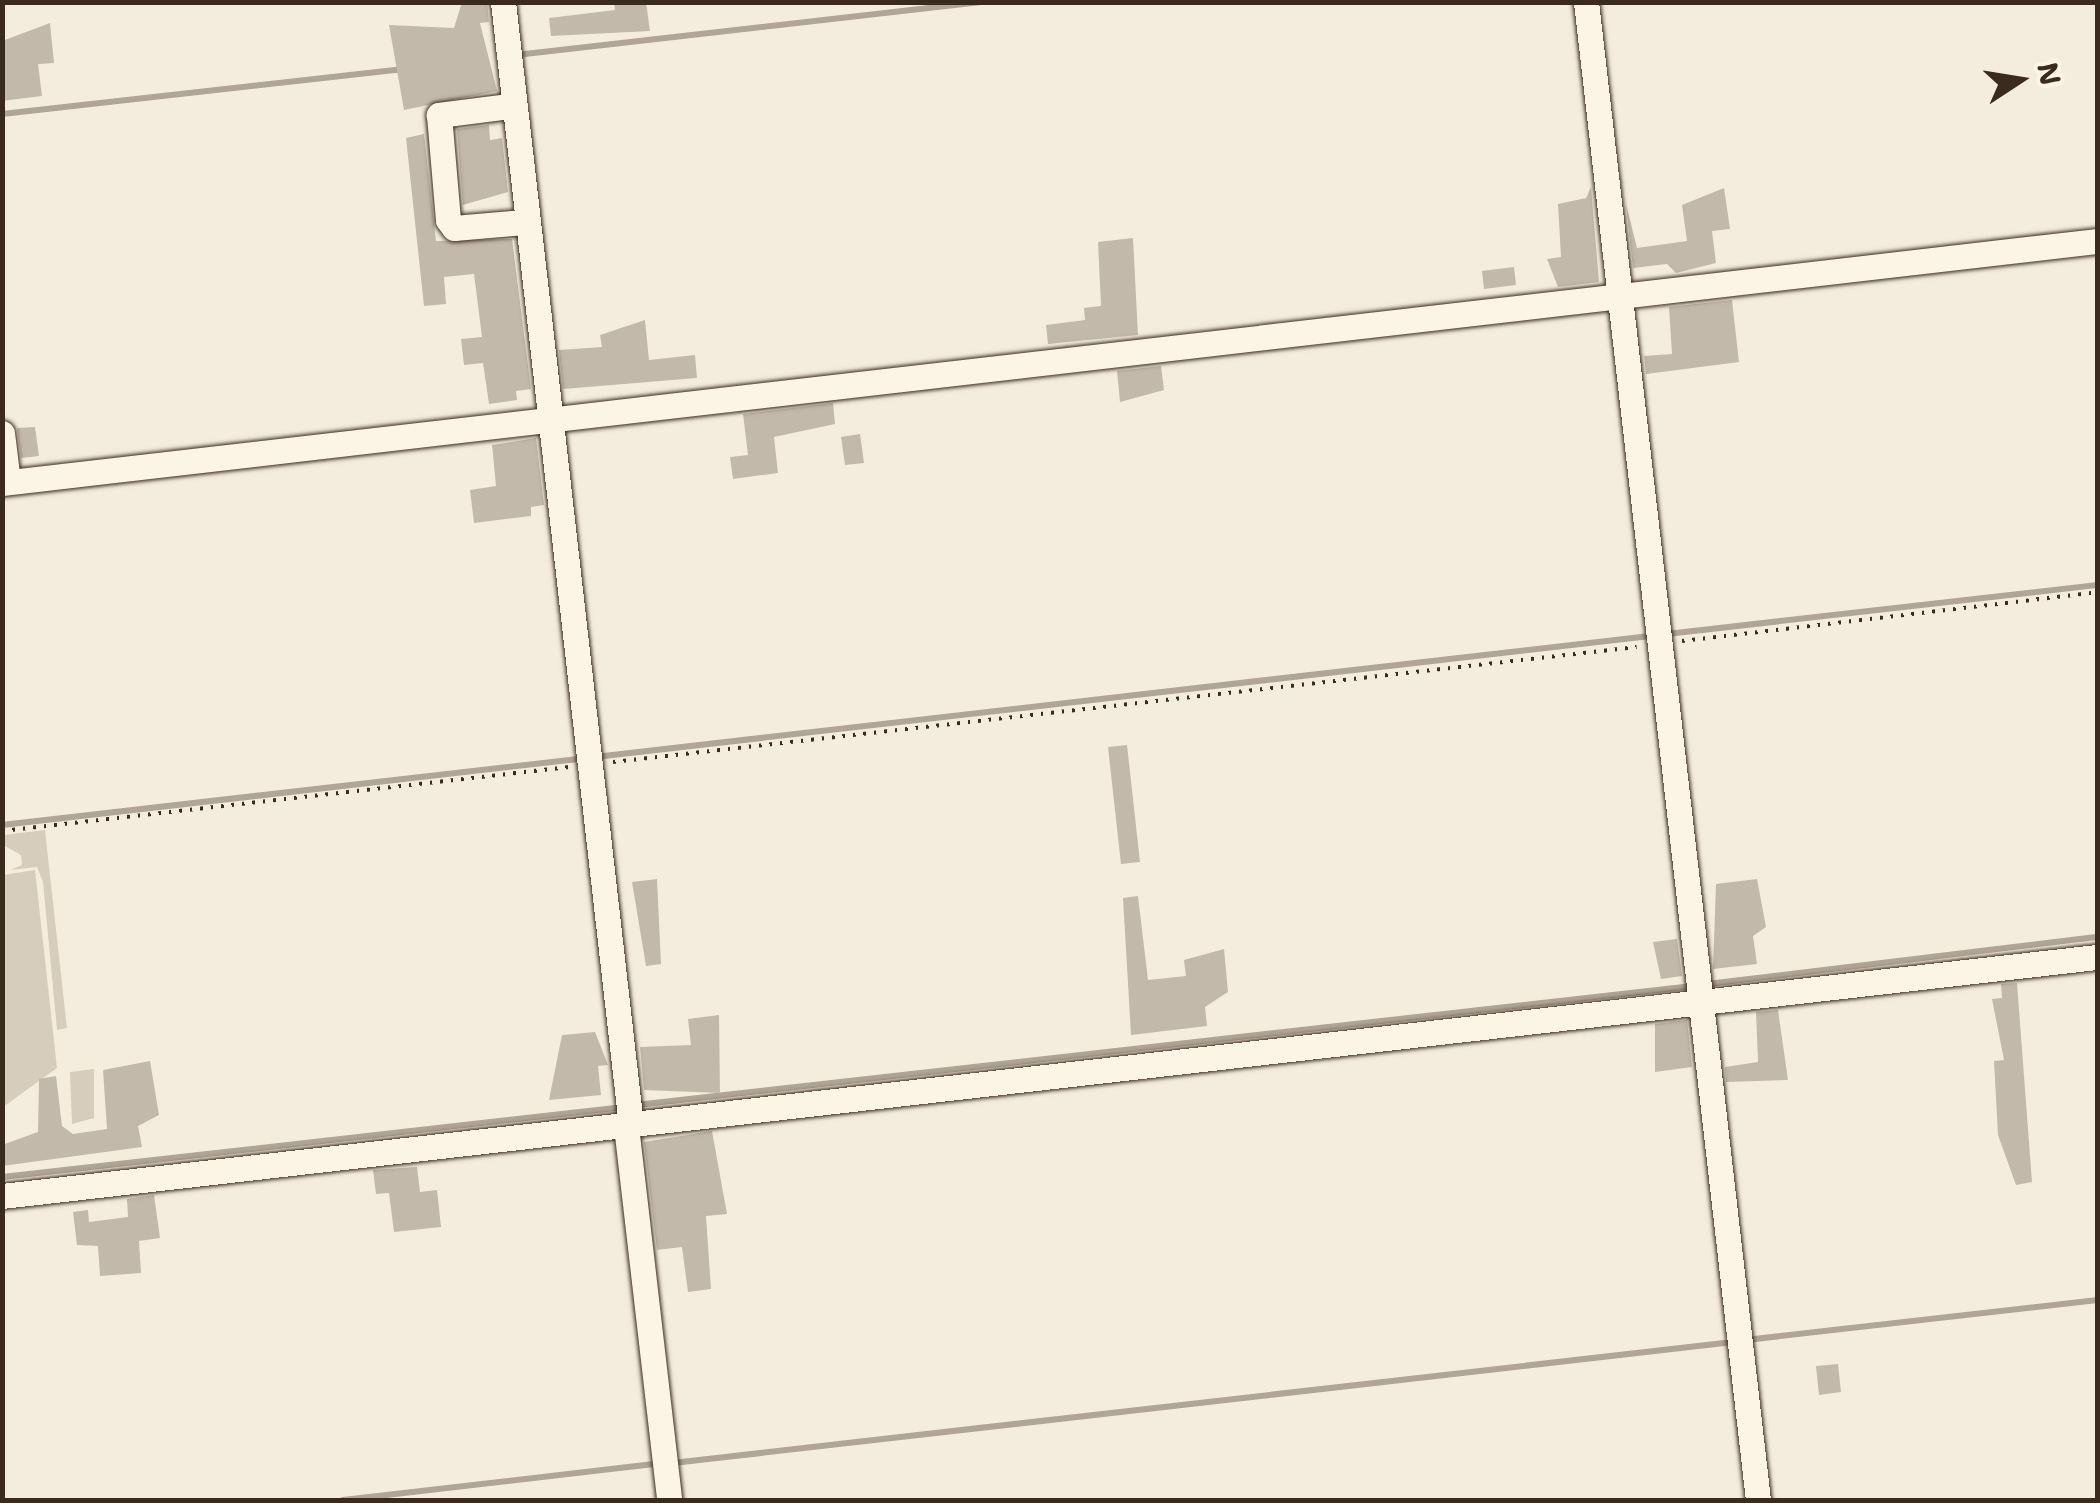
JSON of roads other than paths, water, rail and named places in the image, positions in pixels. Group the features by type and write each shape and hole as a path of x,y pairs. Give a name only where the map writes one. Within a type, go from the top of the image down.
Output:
{"street":[{"path":"503,2 509,106 549,418 584,766 628,1116 669,1500"},
{"path":"1586,2 1758,1500"},
{"path":"509,106 438,115 448,220 454,228 524,222"},
{"path":"2,433 6,476 549,418 1619,290 2098,241"},
{"path":"2,1196 628,1116 1702,1004 2098,957"}],"waterway":[{"path":"516,55 981,2"},
{"path":"2,114 401,69"},
{"path":"1667,634 2098,585"},
{"path":"595,757 1650,636"},
{"path":"2,825 578,759"},
{"path":"1707,984 2098,937"},
{"path":"636,1105 1692,986"},
{"path":"2,1177 624,1107"},
{"path":"1746,1340 2098,1300"},
{"path":"673,1463 1733,1342"},
{"path":"343,1500 656,1464"}]}
